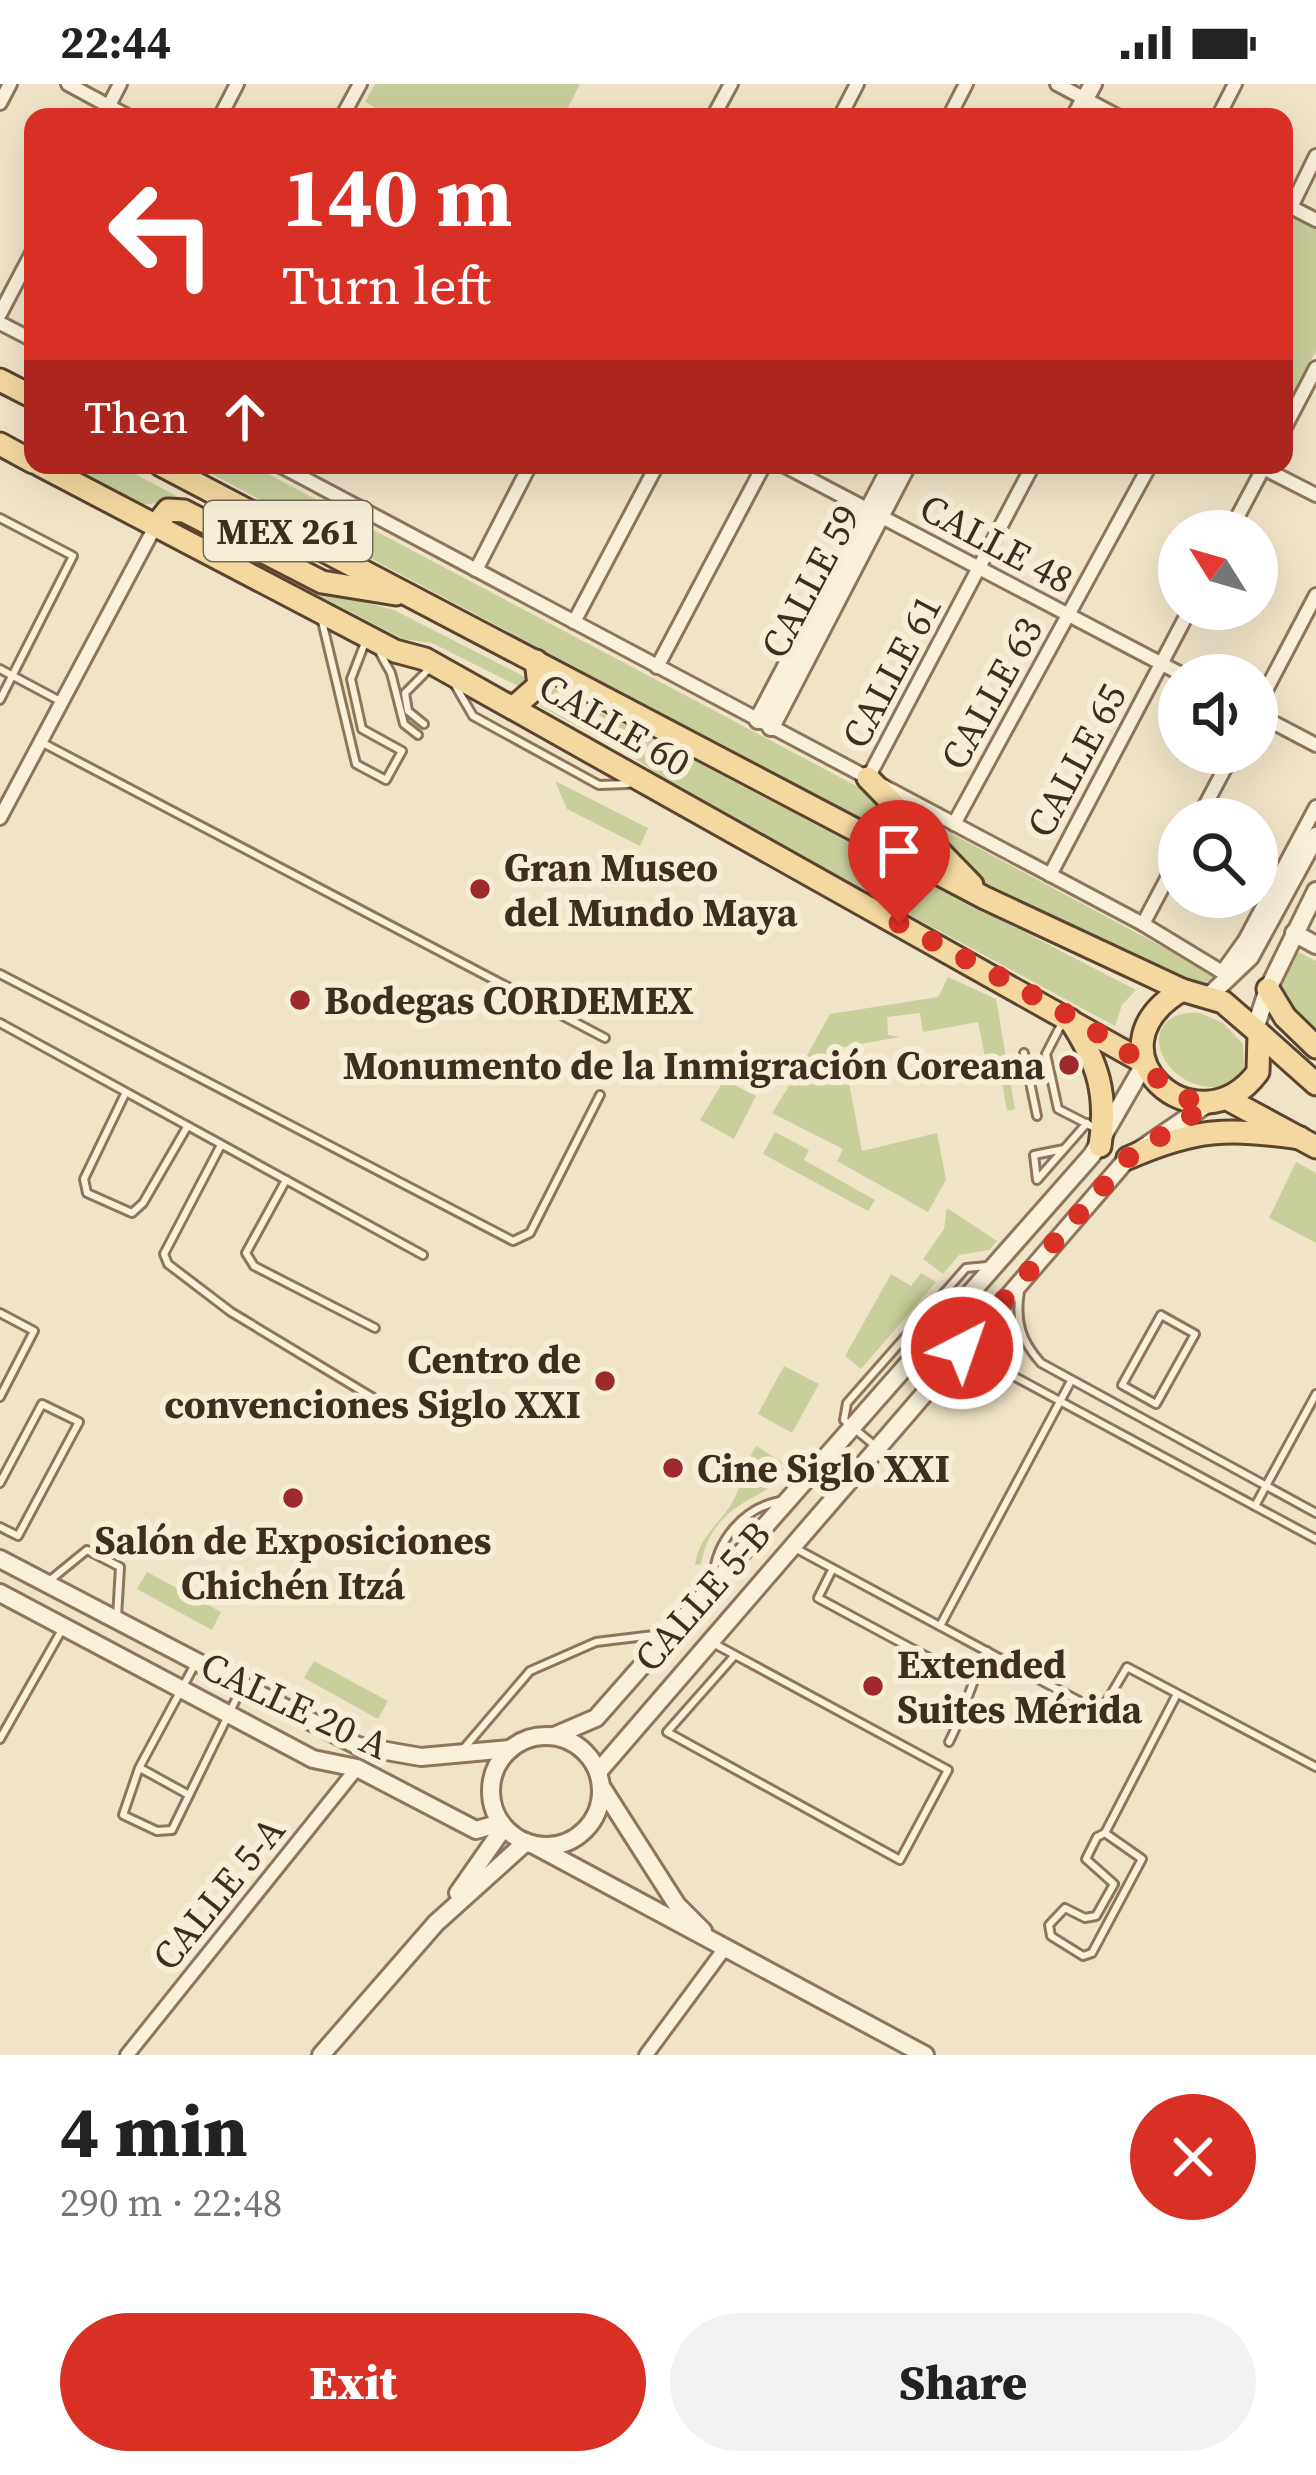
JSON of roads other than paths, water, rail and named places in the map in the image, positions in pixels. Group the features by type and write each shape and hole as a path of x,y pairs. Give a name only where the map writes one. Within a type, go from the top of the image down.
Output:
{"main road":[{"name":"CALLE 60","path":"57,474 370,638 441,668 1066,1014 1145,1063"},
{"name":"MEX 261","path":"178,474 986,898 1182,990"},
{"path":"156,525 168,510 184,512 322,582 414,597"},
{"path":"513,708 539,685 536,661"},
{"path":"868,778 986,898"},
{"path":"1268,988 1285,1017 1316,1047"},
{"path":"1257,1031 1258,1072 1231,1101 1207,1105 1168,1089 1145,1063 1140,1046 1147,1019 1182,990 1210,995 1257,1031 1316,1084"},
{"path":"1066,1014 1096,1058 1105,1103 1096,1133"},
{"path":"1231,1101 1308,1143"},
{"path":"1128,1158 1180,1135 1213,1129 1308,1143"}],"street":[{"path":"0,103 10,84"},
{"path":"68,84 102,108"},
{"path":"1057,84 1090,101 1106,84"},
{"path":"1293,195 1316,156"},
{"path":"0,318 24,269"},
{"path":"1293,412 1316,368"},
{"path":"297,474 1143,924 1222,972 1311,837"},
{"path":"476,569 525,474"},
{"path":"574,622 651,474"},
{"path":"657,667 759,474"},
{"name":"CALLE 48","path":"800,474 1158,661"},
{"name":"CALLE 59","path":"875,513 889,474"},
{"name":"CALLE 59","path":"764,723 875,513 901,474"},
{"name":"CALLE 61","path":"868,778 1029,474"},
{"name":"CALLE 63","path":"954,824 1145,474"},
{"path":"1240,510 1258,474"},
{"path":"1277,474 1316,495"},
{"path":"0,818 156,525"},
{"path":"1278,669 1316,595"},
{"name":"CALLE 65","path":"1050,875 1158,669"},
{"path":"1278,722 1316,745"},
{"path":"1210,995 1250,957 1311,837 1316,807"},
{"path":"1257,1031 1268,988 1316,891"},
{"path":"1143,924 1158,896"},
{"path":"1294,933 1316,945"},
{"name":"CALLE 5-B","path":"554,1736 596,1718 995,1265 1145,1063"},
{"name":"CALLE 5-B","path":"599,1779 708,1640 1128,1158 1207,1105"},
{"name":"CALLE 20 A","path":"0,1559 358,1746 388,1755 510,1749"},
{"name":"CALLE 20 A","path":"0,1593 313,1759 357,1768 476,1830 503,1825"},
{"path":"718,1944 677,1905 609,1805 581,1748 554,1736 538,1736 510,1749 492,1779 492,1802 503,1825 529,1843 925,2055"},
{"name":"CALLE 5-A","path":"127,2055 357,1768"},
{"path":"436,1923 529,1843 558,1844 581,1832 597,1811 599,1779"},
{"path":"321,2055 436,1923 503,1825"},
{"path":"646,2055 718,1944"}],"lane":[{"path":"0,518 73,556 0,700"},
{"path":"320,612 356,764 386,781 402,751 362,729 351,679 370,638"},
{"path":"370,638 391,673 404,724 418,735"},
{"path":"424,724 409,711 405,693 441,668 473,716 599,785 646,783"},
{"path":"0,669 62,702"},
{"path":"41,742 605,1038"},
{"path":"0,974 513,1241 530,1233 600,1095"},
{"path":"1066,1014 1046,1054 1058,1109 1096,1133"},
{"path":"0,1023 422,1255"},
{"path":"1024,1053 1037,1116"},
{"path":"1031,1087 1052,1082"},
{"path":"125,1094 84,1180 87,1193 132,1213 143,1203 187,1126"},
{"path":"1064,1149 1037,1180 1034,1155 1064,1149 1096,1133"},
{"path":"221,1144 164,1254 168,1264 231,1312 395,1412"},
{"path":"286,1180 246,1253 254,1265 375,1328"},
{"path":"1021,1280 1017,1312 1024,1344 1041,1363 1316,1513"},
{"path":"0,1313 34,1331 0,1396"},
{"path":"1161,1315 1195,1334 1156,1404 1127,1388 1122,1385 1161,1315"},
{"path":"962,1348 1316,1539"},
{"path":"940,1626 1071,1381"},
{"path":"1117,1406 1127,1388"},
{"path":"1256,1506 1316,1394"},
{"path":"0,1483 42,1404 79,1422 18,1536 0,1527"},
{"path":"852,1427 876,1447"},
{"path":"790,1546 1094,1708 1107,1701 1127,1667 1316,1766"},
{"path":"46,1584 87,1550 120,1568 116,1621"},
{"path":"832,1568 818,1598 972,1681"},
{"path":"0,1739 64,1627"},
{"path":"458,1755 530,1670 596,1642 671,1633"},
{"path":"708,1640 948,1770 900,1860 667,1732 735,1655"},
{"path":"949,1742 972,1699 972,1681 987,1651"},
{"path":"195,1663 139,1768 123,1815 166,1832 242,1688"},
{"path":"1105,1833 1142,1859 1092,1953 1083,1955 1051,1936 1049,1925 1065,1907 1085,1918 1096,1916 1114,1884 1086,1859 1097,1837 1105,1833 1177,1694"},
{"path":"139,1768 189,1796"}],"place":[{"name":"Gran Museo del Mundo Maya","path":"480,889"},
{"name":"Bodegas CORDEMEX","path":"300,1000"},
{"name":"Monumento de la Inmigración Coreana","path":"1069,1065"},
{"name":"Centro de convenciones Siglo XXI","path":"605,1381"},
{"name":"Cine Siglo XXI","path":"673,1468"},
{"name":"Salón de Exposiciones Chichén Itzá","path":"293,1498"},
{"name":"Extended Suites Mérida","path":"873,1686"}]}
